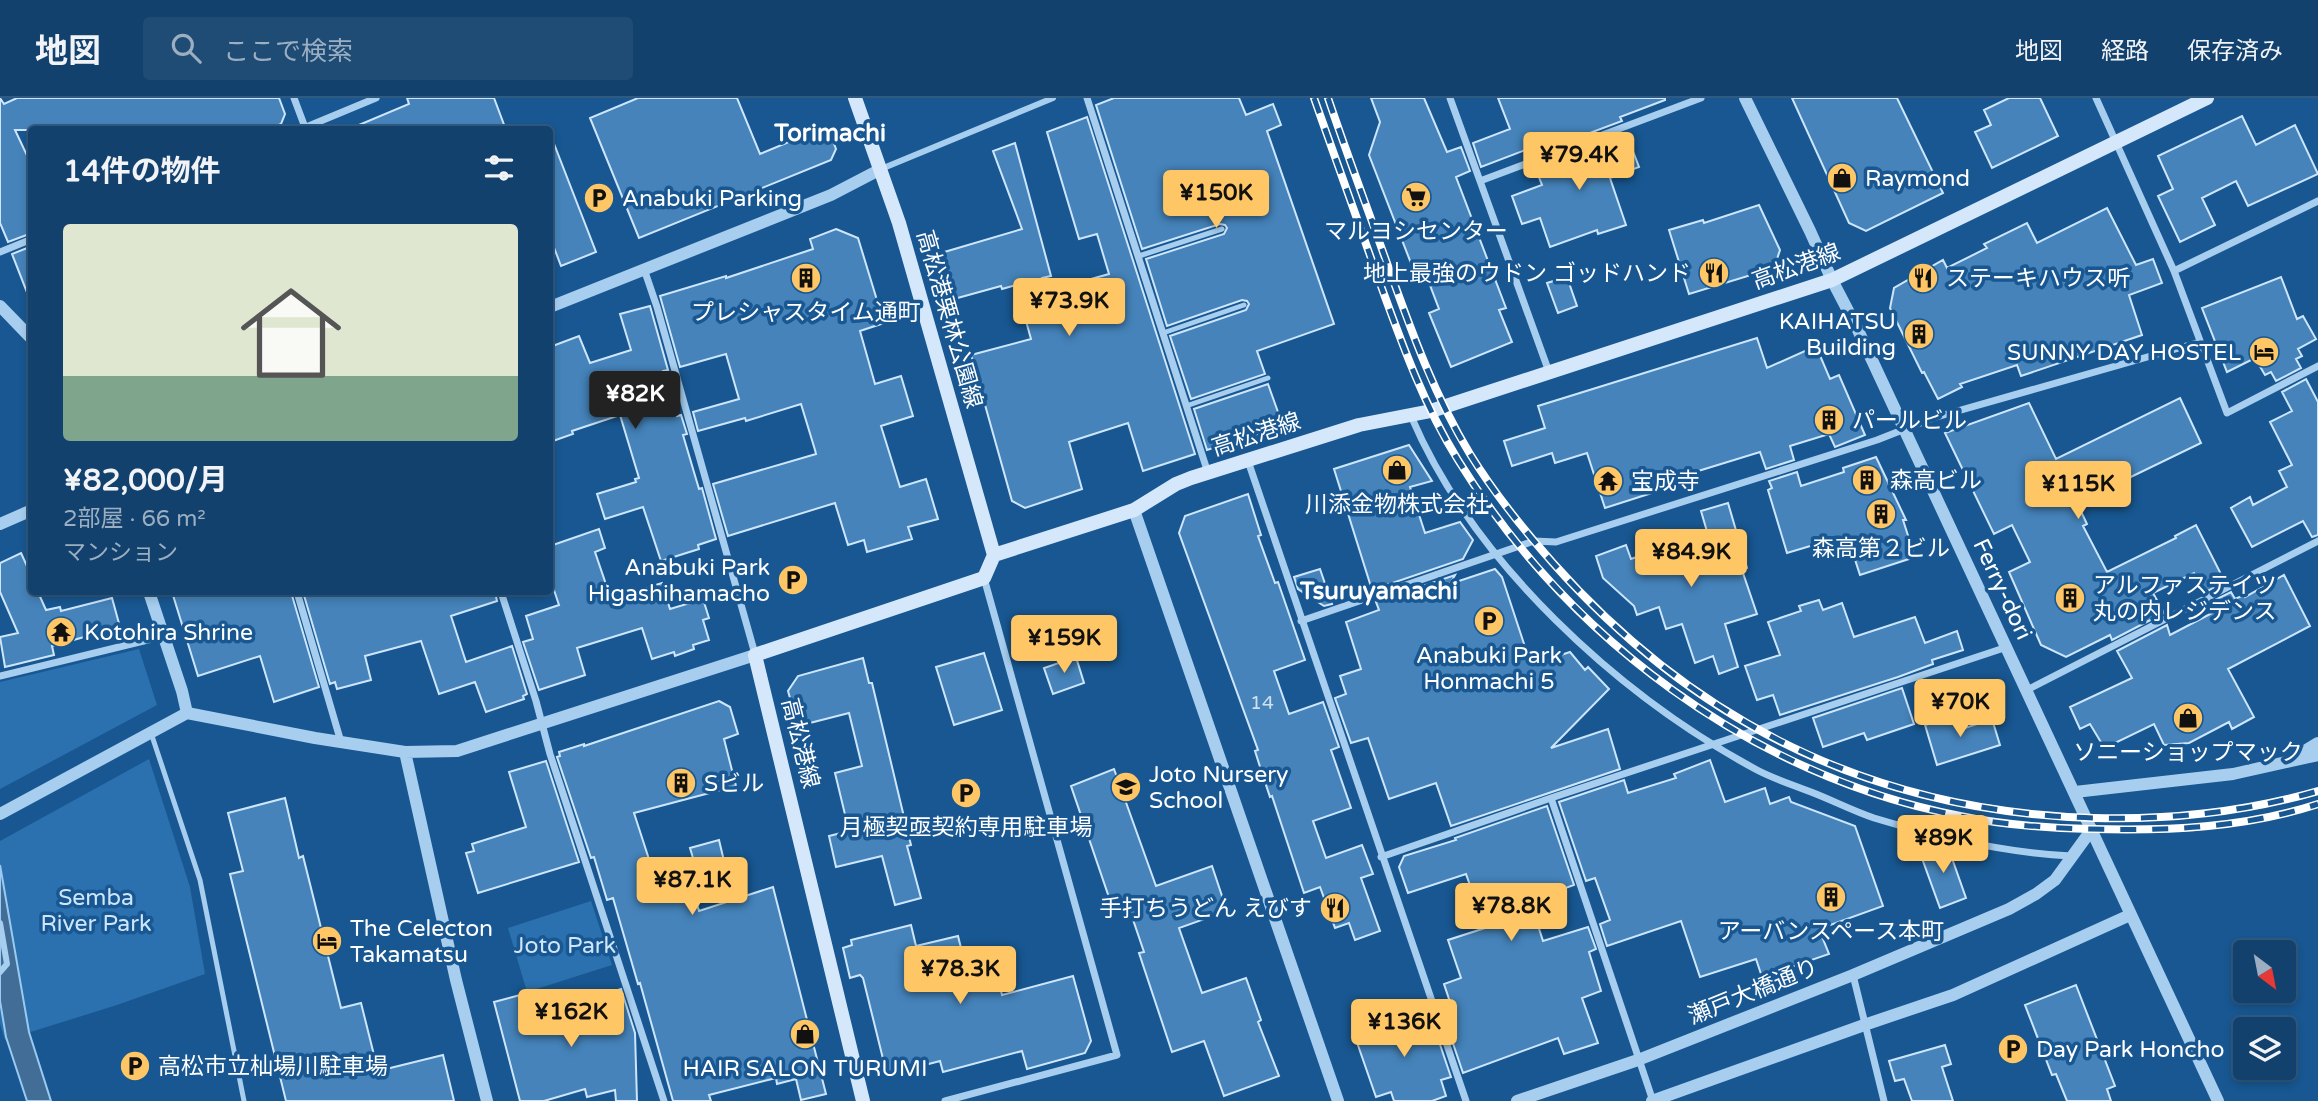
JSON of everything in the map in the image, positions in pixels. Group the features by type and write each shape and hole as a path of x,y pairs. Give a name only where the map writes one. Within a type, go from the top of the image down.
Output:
{"main road":[{"name":"高松港栗林公園線","path":"855,98 899,223 994,555"},
{"name":"高松港線","path":"994,555 1134,510 1176,484 1359,425 1411,416 1832,280 2207,98"},
{"path":"755,654 984,578 994,555"},
{"name":"高松港線","path":"755,654 862,1101"}],"street":[{"path":"294,98 303,126"},
{"path":"311,126 376,98"},
{"path":"553,305 831,195 881,169 1053,98"},
{"path":"1087,98 1208,474"},
{"path":"1450,98 1549,372"},
{"path":"1479,181 1701,98"},
{"name":"Ferry-dori","path":"1745,98 1811,231 2076,792 2130,915 2218,1101"},
{"path":"2096,98 2174,271 2227,413 2318,366"},
{"path":"2174,271 2318,201"},
{"path":"0,252 28,241"},
{"path":"0,814 187,713 405,752 457,751 755,654 644,268"},
{"path":"0,306 28,335"},
{"path":"1301,621 1534,541 1556,542 1877,440 1933,418 2200,342"},
{"path":"1411,416 1456,502 1534,598 1570,635 1657,706 1712,745 1760,772 1872,817 1961,840 2039,855 2071,856"},
{"path":"1248,461 1466,1101"},
{"path":"1134,510 1338,1101"},
{"path":"0,524 28,512"},
{"path":"2027,690 2318,541"},
{"path":"945,1101 1117,1055 984,578"},
{"path":"150,595 187,713"},
{"path":"299,595 341,742"},
{"path":"501,595 664,1101"},
{"path":"0,676 164,636"},
{"path":"1381,857 2007,647"},
{"path":"2283,765 2318,743"},
{"path":"405,752 456,979 487,1101"},
{"path":"2076,792 2233,774 2283,765 2318,755"},
{"path":"1551,798 1652,1101 1953,995 2130,915"},
{"name":"瀬戸大橋通り","path":"1517,1101 1638,1060 1853,975 2009,909 2054,880 2092,829"},
{"path":"0,923 7,964 0,972"},
{"path":"1853,975 1884,1101"}],"lane":[{"path":"1139,256 1222,229"},
{"path":"1163,333 1244,305"},
{"path":"1186,406 1268,378"},
{"path":"151,733 200,880 244,1101"}],"green space":[{"path":"139,649 157,705 0,789 0,682"},
{"name":"Semba River Park","path":"149,759 190,887 205,974 5,1040 0,1024 0,841"},
{"name":"Joto Park","path":"591,901 612,965 527,992 508,928"}],"shaded area":[{"path":"0,865 29,1032 51,1101 27,1101 6,1037 0,1001"}],"building":[{"path":"0,98 4,104 17,98 279,98 285,114 281,124 276,126 28,126 28,130 15,130 28,158 28,234 8,242 0,223"},
{"path":"407,98 494,98 504,126 357,126 409,104"},
{"path":"638,98 737,98 760,154 827,126 836,149 831,160 639,238 590,118"},
{"path":"1114,98 1239,98 1246,115 1273,104 1281,125 1267,131 1334,324 1257,351 1265,374 1191,399 1170,336 1246,310 1249,304 1242,300 1167,326 1146,259 1224,234 1227,228 1220,224 1142,249 1096,105"},
{"path":"1371,98 1424,98 1447,152 1461,147 1470,171 1456,177 1506,308 1499,310 1512,342 1451,367 1429,313 1439,309 1423,267 1414,271 1369,155 1380,122"},
{"path":"1498,98 1665,100 1620,117 1622,121 1531,155 1528,149 1481,167 1473,143 1510,129"},
{"path":"1792,98 1897,98 1943,193 1866,231 1849,223"},
{"path":"2009,98 2040,98 2058,136 1992,168 1975,132 1991,125 1984,110"},
{"path":"2242,116 2256,145 2295,125 2318,174 2248,206 2236,181 2202,198 2215,225 2180,242 2158,196 2173,189 2158,156"},
{"path":"1087,117 1195,454 1143,471 1128,423 1069,442 1082,489 1025,508 1012,501 971,355 1031,339 1016,285 1002,289 1001,286 954,299 941,253 1022,229 993,151 1015,143 1051,276 1042,278 1053,318 1098,304 1091,279 1109,274 1097,234 1079,239 1047,132"},
{"path":"1626,133 1639,167 1610,178 1626,225 1598,234 1597,230 1550,247 1540,218 1522,224 1512,196 1542,185 1535,167"},
{"path":"553,141 596,252 561,266 553,245"},
{"path":"1759,205 1780,250 1774,268 1689,294 1669,230 1703,220 1704,223"},
{"path":"2107,208 2136,265 2153,259 2162,283 2129,295 2142,335 2021,376 2017,365 1960,384 1962,387 1938,399 1890,308 1894,288 1943,260 1947,268 1987,248 1984,244 2027,223 2037,243"},
{"path":"836,229 858,238 884,323 860,331 875,384 901,376 913,416 881,426 900,487 926,479 938,519 908,527 912,539 867,552 864,540 848,545 835,503 728,536 713,484 816,454 815,450 801,404 746,421 745,418 698,431 693,412 739,399 726,354 680,367 660,296 726,278 813,249 810,239"},
{"path":"28,248 28,295 12,254"},
{"path":"1567,277 1577,306 1558,313 1547,283"},
{"path":"2281,277 2297,319 2303,316 2316,339 2298,349 2302,356 2296,359 2301,368 2276,381 2271,372 2265,375 2255,358 2227,372 2202,308"},
{"path":"650,306 668,370 663,371 677,416 681,415 687,434 683,435 716,539 698,545 699,549 661,561 643,507 605,519 597,494 636,482 635,479 639,478 620,415 572,431 573,434 553,441 553,346 579,336 590,363 631,350 620,314"},
{"path":"1757,338 1767,368 1816,346 1830,379 1839,375 1865,435 1835,447 1829,434 1790,446 1794,460 1766,469 1760,452 1656,484 1658,491 1605,508 1587,453 1555,463 1552,453 1512,466 1504,441 1545,428 1538,406"},
{"path":"2306,379 2318,402 2318,535 2312,537 2303,521 2252,547 2231,508 2250,497 2253,505 2287,487 2279,471 2292,465 2270,422 2292,411 2282,392"},
{"path":"1268,384 1283,426 1207,450 1194,409"},
{"path":"2180,398 2201,443 2077,503 2087,524 2083,526 2107,572 2176,538 2175,536 2196,525 2225,582 2204,593 2194,573 2153,593 2164,613 2112,640 2110,635 2066,657 2041,645 2009,572 2030,562 2012,525 1994,534 1945,433 2029,403 2056,459"},
{"path":"1409,445 1432,481 1410,487 1425,533 1460,522 1473,540 1463,559 1372,590 1334,469"},
{"path":"1876,457 1906,520 1903,520 1915,557 1860,575 1847,535 1787,553 1768,490 1772,488 1769,481 1797,472 1801,486 1844,472 1843,468"},
{"path":"1248,494 1261,535 1258,536 1275,583 1278,582 1305,660 1274,671 1289,714 1323,702 1339,747 1331,750 1351,808 1313,821 1326,858 1362,845 1373,874 1361,878 1380,931 1355,940 1349,923 1335,928 1320,887 1304,893 1262,773 1255,751 1258,750 1179,533 1185,516"},
{"path":"1728,503 1747,568 1742,570 1757,614 1725,624 1738,667 1719,674 1713,656 1695,663 1682,624 1666,629 1659,607 1637,615 1634,606 1603,578 1596,556 1626,545 1631,559 1651,552 1657,569 1713,552 1701,511"},
{"path":"599,529 605,548 595,552 611,599 662,583 670,609 703,599 709,618 703,620 709,640 693,645 694,649 675,656 674,652 652,659 642,628 577,648 585,675 539,690 523,642 533,639 526,616 559,605 553,587 553,545"},
{"path":"21,553 28,568 28,595 39,595 46,610 60,607 61,611 112,598 120,627 52,646 54,655 5,667 0,637 18,633 0,592 0,563"},
{"path":"1320,569 1332,604 1324,606 1298,589 1294,577"},
{"path":"1495,569 1502,577 1531,665 1570,652 1585,670 1588,667 1609,689 1551,748 1608,729 1620,769 1451,826 1436,783 1389,799 1368,738 1351,743 1335,698 1346,694 1340,676 1361,669 1346,622 1379,610 1376,602 1455,575 1450,584"},
{"path":"2284,575 2310,626 2228,669 2254,717 2232,729 2229,722 2189,743 2164,745 2154,724 2109,746 2102,744 2090,724 2080,729 2070,707 2132,678 2117,651 2167,625 2170,635 2214,612 2209,603 2231,592 2235,599 2244,595 2245,597"},
{"path":"173,595 292,595 319,687 274,702 260,656 198,676"},
{"path":"304,595 496,595 497,601 451,616 466,662 512,646 527,694 523,696 524,699 486,712 475,682 439,694 421,641 365,656 371,680 337,689 335,682 330,684"},
{"path":"1819,600 1823,610 1842,603 1854,637 1915,617 1925,643 1957,631 1963,650 1932,660 1933,664 1898,677 1780,715 1773,695 1757,700 1745,666 1780,655 1768,622 1801,611 1799,606"},
{"path":"984,653 1002,710 954,725 936,667"},
{"path":"1076,657 1084,683 1053,694 1044,668"},
{"path":"863,658 869,683 872,683 921,898 895,905 882,856 836,867 829,836 849,831 835,773 862,766 849,713 798,726 788,691 798,676"},
{"path":"1902,688 1914,724 1867,740 1864,733 1823,747 1813,718"},
{"path":"719,701 730,707 738,734 724,739 736,786 634,813 659,890 690,881 699,911 773,887 826,1094 801,1100 796,1079 777,1084 776,1078 709,1095 711,1101 673,1101 613,898 607,900 557,757 560,756 559,752"},
{"path":"1955,716 1959,730 1992,719 2000,745 1937,765 1925,725"},
{"path":"1710,760 1725,802 1765,788 1770,804 1789,797 1791,802 1855,826 1883,906 1819,929 1829,954 1762,977 1756,959 1700,977 1681,921 1607,946 1600,924 1610,920 1595,878 1586,881 1559,802 1624,780 1628,793 1676,778 1674,774"},
{"path":"546,761 579,862 478,893 466,853 474,851 472,844 526,827 509,772"},
{"path":"1114,769 1156,886 1212,866 1227,911 1179,928 1202,993 1246,978 1261,1020 1258,1022 1279,1076 1224,1096 1204,1041 1172,1052 1139,953 1144,952 1129,908 1114,912 1071,786"},
{"path":"285,798 299,858 303,856 341,1008 361,1003 378,1071 443,1055 454,1101 286,1101 230,874 243,871 228,813"},
{"path":"1547,806 1574,885 1530,901 1543,941 1588,927 1596,949 1589,952 1601,991 1582,998 1598,1043 1564,1054 1558,1038 1463,1073 1441,1008 1451,1005 1444,984 1461,978 1448,940 1485,928 1466,874 1408,893 1399,867 1404,856"},
{"path":"719,840 724,861 696,868 690,848"},
{"path":"1935,844 1948,847 1966,898 1940,908 1919,850"},
{"path":"911,925 916,946 958,936 964,960 991,952 1002,995 1073,976 1091,1041 1085,1053 1027,1069 1022,1051 943,1072 940,1061 887,1075 863,978 860,975 850,978 843,948 852,945 851,940"},
{"path":"2076,985 2115,1086 2107,1089 2111,1101 2067,1101 2056,1074 2052,1075 2025,1005"},
{"path":"621,989 635,1033 637,1101 616,1101 615,1090 587,1097 585,1089 544,1101 520,1101 494,1002 520,995 526,1020"},
{"path":"1429,1012 1451,1077 1441,1080 1446,1096 1432,1101 1394,1101 1391,1092 1376,1097 1353,1031 1383,1021 1385,1028"},
{"path":"1945,1045 1951,1064 1942,1067 1953,1101 1912,1101 1904,1079 1895,1081 1889,1061"}],"railway":[{"path":"1314,98 1403,346 1433,415 1458,460 1503,525 1554,585 1611,640 1672,690 1739,733 1809,768 1883,796 1976,819 2058,828 2177,828 2234,823 2318,804"},
{"path":"1328,98 1415,338 1445,409 1470,454 1509,510 1553,563 1609,620 1668,670 1731,713 1797,749 1866,777 1939,798 2015,812 2122,818 2207,813 2318,791"}],"place":[{"name":"Raymond","path":"1842,178"},
{"name":"マルヨシセンター","path":"1416,197"},
{"name":"Anabuki Parking","path":"599,198"},
{"name":"地上最強のウドン ゴッドハンド","path":"1714,273"},
{"name":"プレシャスタイム通町","path":"806,278"},
{"name":"ステーキハウス听","path":"1923,278"},
{"name":"KAIHATSU Building","path":"1919,334"},
{"name":"SUNNY DAY HOSTEL","path":"2264,352"},
{"name":"パールビル","path":"1829,420"},
{"name":"川添金物株式会社","path":"1397,470"},
{"name":"森高ビル","path":"1867,480"},
{"name":"宝成寺","path":"1608,481"},
{"name":"森高第２ビル","path":"1881,514"},
{"name":"Anabuki Park Higashihamacho","path":"793,580"},
{"name":"アルファステイツ 丸の内レジデンス","path":"2070,598"},
{"name":"Anabuki Park Honmachi 5","path":"1489,621"},
{"name":"Kotohira Shrine","path":"61,632"},
{"name":"ソニーショップマック","path":"2188,718"},
{"name":"Sビル","path":"681,783"},
{"name":"Joto Nursery School","path":"1126,787"},
{"name":"月極契亟契約専用駐車場","path":"966,793"},
{"name":"アーバンスペース本町","path":"1831,897"},
{"name":"手打ちうどん えびす","path":"1335,908"},
{"name":"The Celecton Takamatsu","path":"327,941"},
{"name":"HAIR SALON TURUMI","path":"805,1034"},
{"name":"Day Park Honcho","path":"2013,1049"},
{"name":"高松市立杣場川駐車場","path":"135,1066"}],"district":[{"name":"Torimachi","path":"830,133"},
{"name":"Tsuruyamachi","path":"1379,591"}]}
